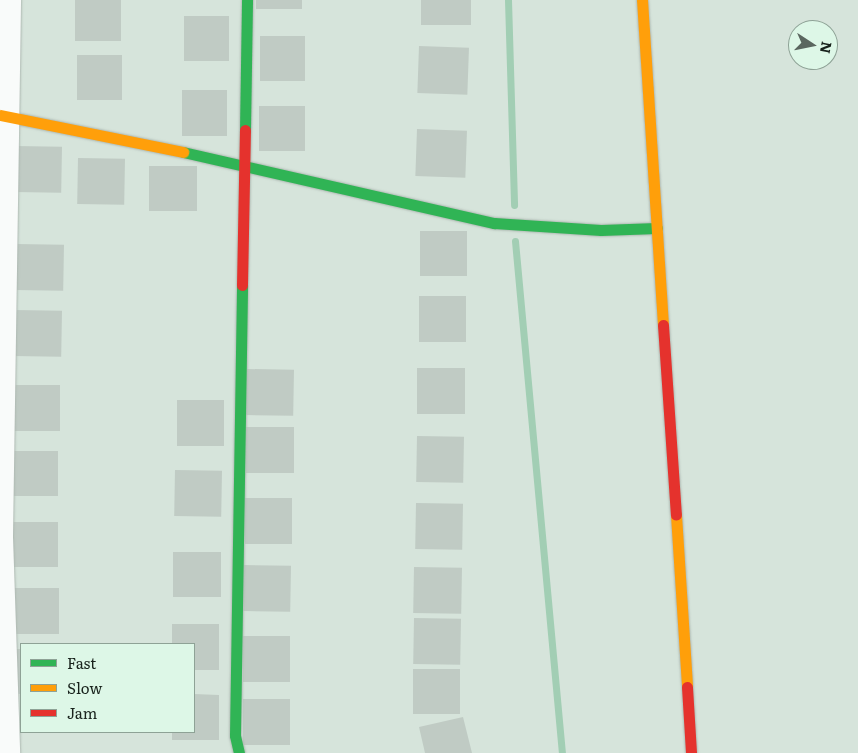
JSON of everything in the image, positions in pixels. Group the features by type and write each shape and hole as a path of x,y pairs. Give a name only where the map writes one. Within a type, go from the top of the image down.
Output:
{"street":[{"path":"7,753 0,537 4,117 8,0"},
{"path":"239,753 235,735 246,165 247,0"},
{"path":"642,0 691,753"},
{"path":"4,117 246,165 494,223 601,230 657,228"}],"building":[{"path":"75,0 121,0 121,41 75,41"},
{"path":"256,0 302,0 302,9 256,9"},
{"path":"421,0 471,0 471,25 421,25"},
{"path":"184,16 229,16 229,61 184,61"},
{"path":"260,36 305,36 305,81 260,81"},
{"path":"419,46 469,48 467,95 417,93"},
{"path":"77,55 122,55 122,100 77,100"},
{"path":"182,90 227,90 227,136 182,136"},
{"path":"259,106 305,106 305,151 259,151"},
{"path":"417,129 467,131 465,178 415,176"},
{"path":"15,146 62,147 61,193 14,192"},
{"path":"78,158 125,159 124,205 77,204"},
{"path":"149,166 197,166 197,211 149,211"},
{"path":"420,231 467,231 467,276 420,276"},
{"path":"16,244 64,245 63,291 15,290"},
{"path":"419,296 466,296 466,342 419,342"},
{"path":"14,310 62,311 61,357 13,356"},
{"path":"417,368 465,368 465,414 417,414"},
{"path":"247,369 294,370 293,416 246,415"},
{"path":"13,385 60,385 60,431 13,431"},
{"path":"177,400 224,400 224,446 177,446"},
{"path":"246,427 294,427 294,473 246,473"},
{"path":"417,436 464,437 463,483 416,482"},
{"path":"10,451 58,451 58,496 10,496"},
{"path":"175,470 222,471 221,517 174,516"},
{"path":"245,498 292,498 292,544 245,544"},
{"path":"416,503 463,504 462,550 415,549"},
{"path":"11,522 58,522 58,567 11,567"},
{"path":"173,552 221,552 221,597 173,597"},
{"path":"244,565 291,566 290,612 243,611"},
{"path":"414,567 462,568 461,614 413,613"},
{"path":"11,588 59,588 59,634 11,634"},
{"path":"414,618 461,619 460,665 413,664"},
{"path":"172,624 219,624 219,670 195,670 195,643 172,643"},
{"path":"243,636 290,636 290,682 243,682"},
{"path":"12,649 20,649 20,694 12,694"},
{"path":"413,669 460,669 460,714 413,714"},
{"path":"195,694 219,695 219,740 172,740 172,733 195,733"},
{"path":"243,699 290,699 290,745 243,745"},
{"path":"463,717 472,753 425,753 419,727"}],"waterway":[{"path":"508,0 514,205"},
{"path":"515,241 562,753"}],"traffic: fast":[{"path":"245,130 247,0"},
{"path":"183,152 494,223 601,230 657,228"},
{"path":"239,753 235,735 242,285"}],"traffic: slow":[{"path":"642,0 663,325"},
{"path":"0,115 183,152"},
{"path":"676,515 687,687"}],"traffic: jam":[{"path":"242,285 245,130"},
{"path":"663,325 676,515"},
{"path":"687,687 691,753"}]}
